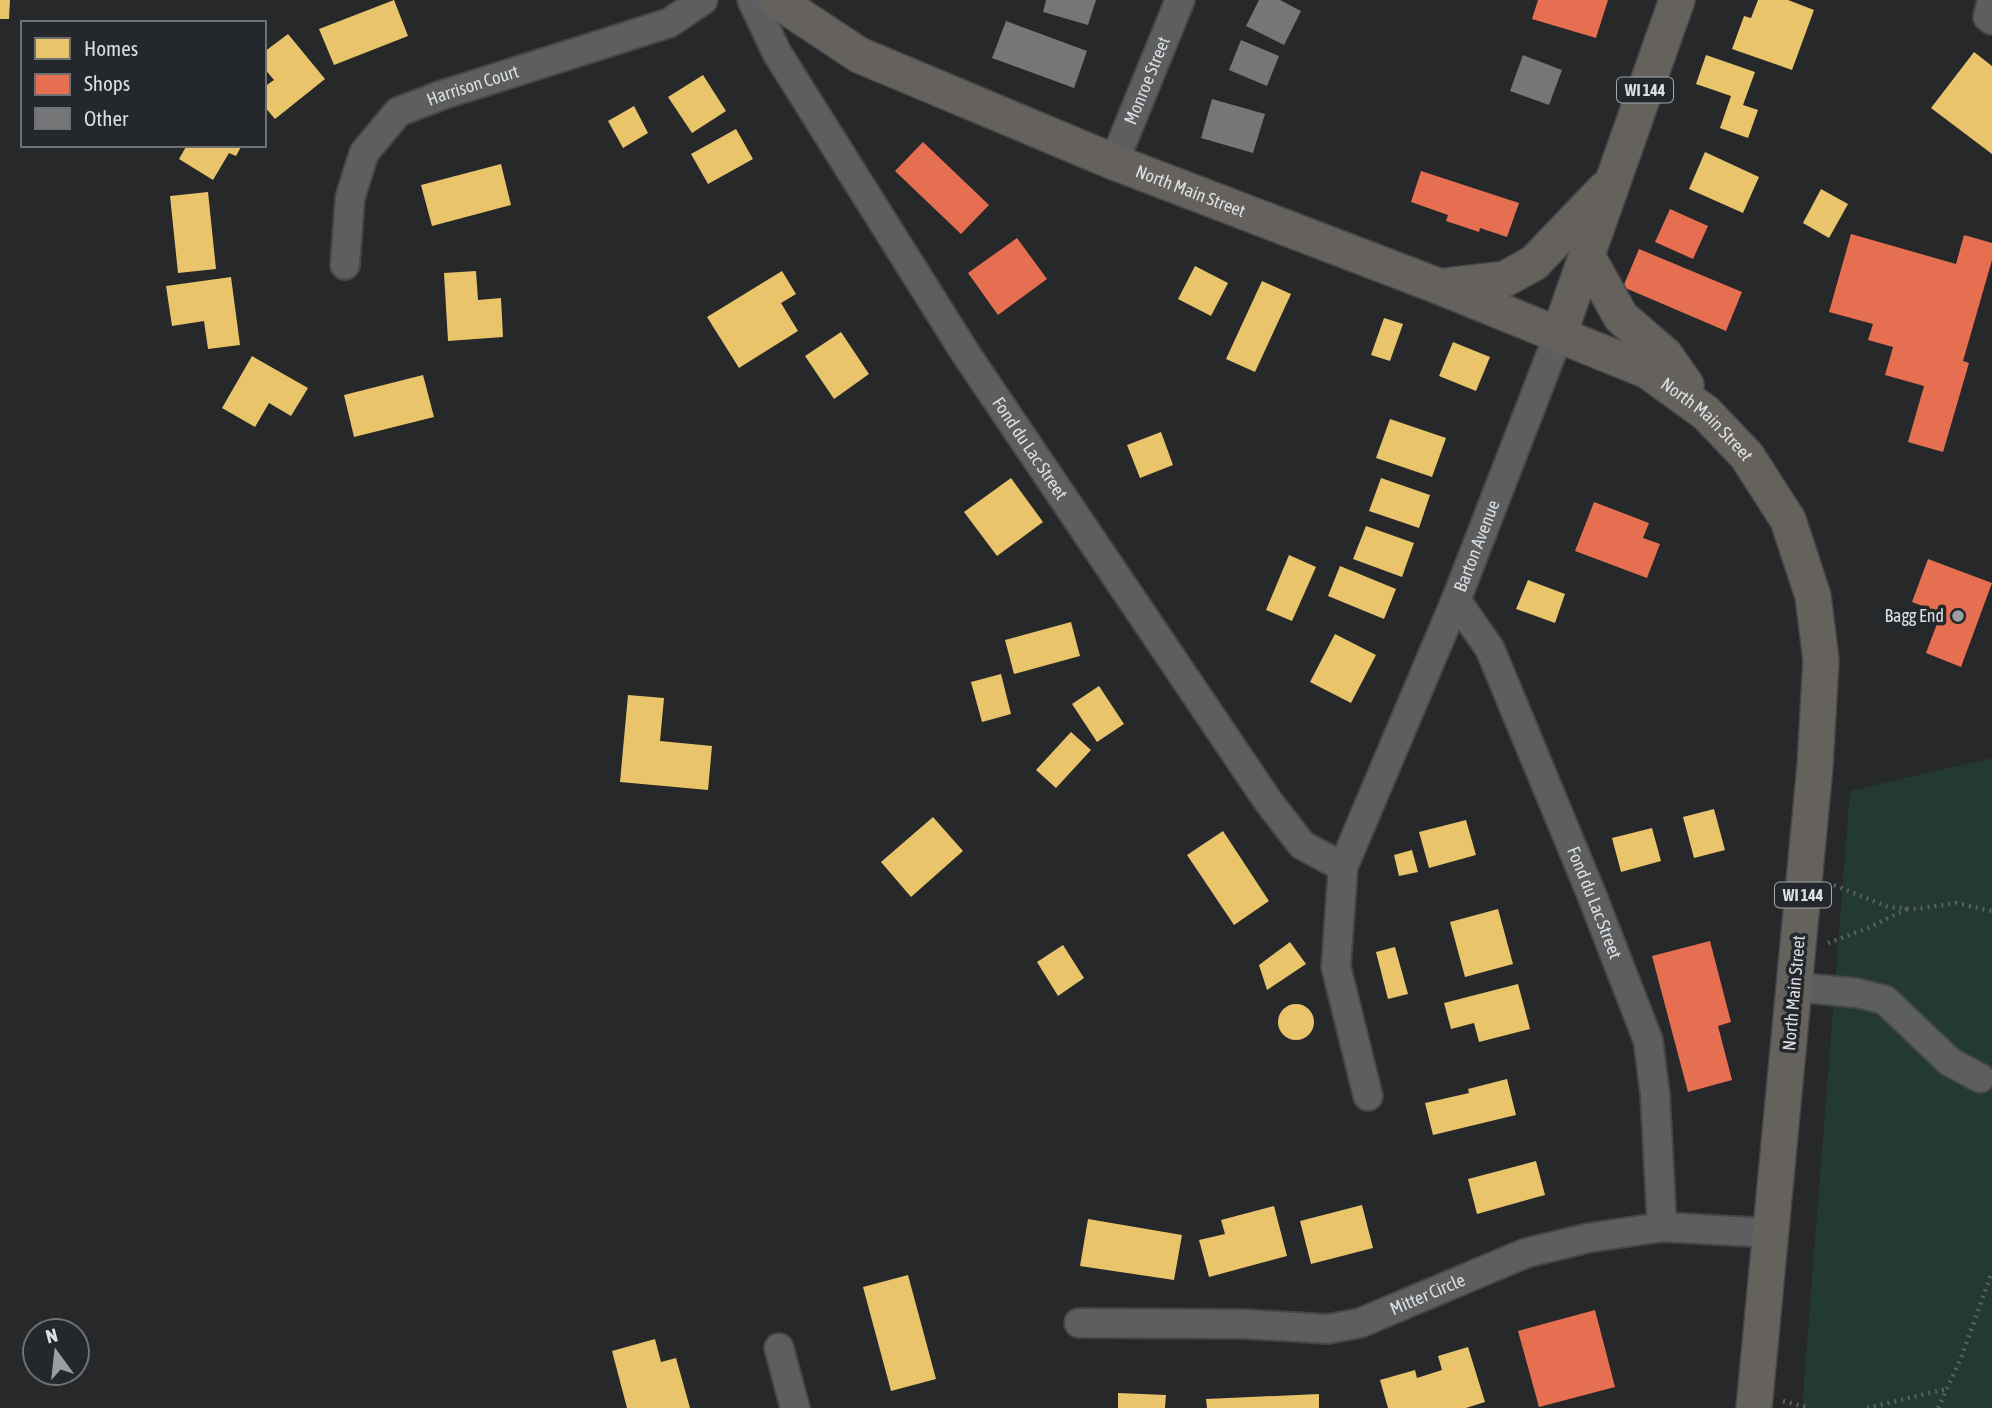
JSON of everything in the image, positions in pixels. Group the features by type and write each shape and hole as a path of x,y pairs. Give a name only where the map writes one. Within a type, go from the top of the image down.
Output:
{"main road":[{"name":"North Main Street","path":"776,0 859,55 1114,162 1438,286 1648,371 1706,413 1747,456 1788,520 1813,596 1821,660 1815,766 1754,1408"},
{"name":"Barton Avenue","path":"1559,334 1676,0"},
{"path":"1438,286 1505,279 1534,263 1613,180"},
{"path":"1587,256 1621,317 1665,355 1706,413"}],"street":[{"name":"Harrison Court","path":"345,265 350,198 364,153 398,112 442,95 669,23 703,0"},
{"name":"Fond du Lac Street","path":"752,0 778,53 967,354 1268,801 1302,845 1343,867"},
{"name":"Monroe Street","path":"1114,162 1180,0"},
{"path":"1992,0 1988,17 1992,20"},
{"name":"Barton Avenue","path":"1368,1096 1336,967 1343,867 1455,600 1559,334"},
{"name":"Fond du Lac Street","path":"1455,600 1490,649 1648,1040 1655,1094 1662,1227"},
{"path":"1796,971 1885,1000 1950,1062 1980,1078"},
{"name":"Mitter Circle","path":"1080,1323 1243,1324 1328,1329 1360,1323 1526,1252 1588,1238 1662,1227 1771,1233"},
{"path":"779,1348 794,1408"}],"path":[{"path":"1805,874 1888,907 1956,904 1992,911"},
{"path":"1796,971 1868,928 1908,908"},
{"path":"1938,1408 1961,1358 1992,1272"},
{"path":"1867,1408 1947,1389"}],"green space":[{"path":"1992,758 1992,1408 1802,1408 1850,791"}],"building: Homes":[{"path":"0,0 10,0 9,19 0,19"},
{"path":"394,0 408,36 334,65 319,29"},
{"path":"1758,0 1788,0 1814,10 1792,70 1732,49 1744,16 1751,18"},
{"path":"288,34 325,79 275,119 266,108 266,86 274,80 266,70 266,50"},
{"path":"1974,52 1992,66 1992,154 1931,108"},
{"path":"1706,55 1755,72 1743,105 1758,110 1748,138 1720,128 1731,96 1696,84"},
{"path":"703,75 726,111 692,133 668,97"},
{"path":"634,106 648,133 623,148 608,121"},
{"path":"736,129 753,159 708,184 691,154"},
{"path":"186,147 241,147 236,156 229,153 213,180 179,159"},
{"path":"1705,152 1759,177 1743,213 1689,189"},
{"path":"501,164 511,205 432,226 421,185"},
{"path":"1821,189 1848,204 1829,238 1803,223"},
{"path":"208,192 216,269 178,273 170,196"},
{"path":"1195,266 1228,283 1211,316 1178,299"},
{"path":"476,271 478,300 501,298 503,337 448,341 444,273"},
{"path":"782,271 796,294 781,303 798,331 739,368 707,317"},
{"path":"231,277 240,345 208,349 204,321 172,326 166,286"},
{"path":"1262,281 1291,294 1255,372 1226,359"},
{"path":"1384,318 1403,324 1390,361 1371,355"},
{"path":"841,332 869,374 834,399 805,356"},
{"path":"1453,342 1490,357 1476,391 1439,376"},
{"path":"252,356 308,388 291,416 269,403 255,427 222,408"},
{"path":"423,375 434,417 354,437 344,395"},
{"path":"1390,419 1446,438 1432,477 1376,458"},
{"path":"1161,432 1173,465 1140,478 1127,445"},
{"path":"1011,478 1043,522 997,556 964,512"},
{"path":"1381,478 1430,495 1419,528 1369,511"},
{"path":"1366,526 1414,543 1402,577 1353,559"},
{"path":"1289,555 1316,567 1292,621 1266,610"},
{"path":"1340,566 1396,589 1384,619 1328,596"},
{"path":"1528,580 1565,594 1555,623 1516,609"},
{"path":"1071,622 1080,656 1014,674 1005,640"},
{"path":"1335,634 1376,655 1351,703 1310,682"},
{"path":"1001,674 1011,714 982,722 971,682"},
{"path":"1099,686 1124,724 1097,742 1072,704"},
{"path":"628,695 664,698 660,741 712,746 708,790 620,782"},
{"path":"1071,732 1091,750 1056,788 1036,770"},
{"path":"1714,809 1725,850 1694,858 1683,817"},
{"path":"933,817 963,851 911,897 881,862"},
{"path":"1466,820 1476,855 1429,868 1419,832"},
{"path":"1652,828 1661,861 1621,872 1612,838"},
{"path":"1223,831 1269,901 1234,925 1187,855"},
{"path":"1412,850 1418,872 1399,876 1394,855"},
{"path":"1498,909 1513,964 1465,977 1450,922"},
{"path":"1290,942 1306,964 1267,990 1259,965"},
{"path":"1063,945 1084,978 1058,996 1037,962"},
{"path":"1395,947 1408,994 1388,999 1376,952"},
{"path":"1518,984 1530,1029 1479,1042 1474,1023 1451,1029 1444,1003"},
{"path":"1296,1004 1309,1009 1314,1022 1309,1035 1296,1040 1283,1035 1278,1022 1283,1009"},
{"path":"1507,1079 1516,1115 1433,1135 1425,1103 1469,1093 1468,1089"},
{"path":"1536,1161 1545,1195 1477,1214 1468,1179"},
{"path":"1362,1205 1373,1248 1311,1264 1300,1221"},
{"path":"1274,1206 1287,1256 1209,1277 1199,1240 1225,1234 1221,1220"},
{"path":"1088,1219 1182,1235 1174,1280 1080,1266"},
{"path":"908,1275 936,1379 891,1391 863,1287"},
{"path":"655,1339 661,1362 676,1358 690,1408 627,1408 612,1351"},
{"path":"1468,1347 1485,1402 1466,1408 1388,1408 1380,1380 1415,1370 1417,1378 1442,1370 1438,1356"},
{"path":"1118,1393 1166,1395 1165,1408 1118,1408"},
{"path":"1319,1394 1319,1408 1207,1408 1206,1399"}],"building: Shops":[{"path":"1538,0 1608,0 1596,38 1532,19"},
{"path":"923,142 989,205 961,234 895,171"},
{"path":"1421,171 1519,203 1507,237 1480,228 1479,232 1446,221 1448,215 1411,202"},
{"path":"1670,209 1708,226 1693,259 1655,242"},
{"path":"1851,234 1956,264 1964,235 1992,243 1992,260 1963,361 1969,363 1943,452 1908,442 1924,386 1885,375 1893,347 1868,340 1873,324 1829,312"},
{"path":"1017,238 1047,279 998,315 968,273"},
{"path":"1639,249 1742,292 1726,331 1623,287"},
{"path":"1594,502 1649,523 1643,538 1660,544 1647,578 1575,551"},
{"path":"1928,559 1992,583 1961,667 1926,653 1941,613 1912,602"},
{"path":"1710,941 1731,1022 1718,1026 1732,1080 1688,1092 1652,956"},
{"path":"1595,1310 1615,1387 1539,1407 1518,1331"}],"building: Other":[{"path":"1046,0 1096,0 1088,25 1043,12"},
{"path":"1259,0 1280,0 1301,11 1284,45 1246,26"},
{"path":"1006,21 1087,51 1074,88 992,58"},
{"path":"1241,40 1279,56 1267,86 1229,70"},
{"path":"1523,55 1562,70 1549,105 1510,91"},
{"path":"1212,99 1265,114 1253,153 1201,138"}],"place":[{"name":"Bagg End","path":"1958,616"}]}
